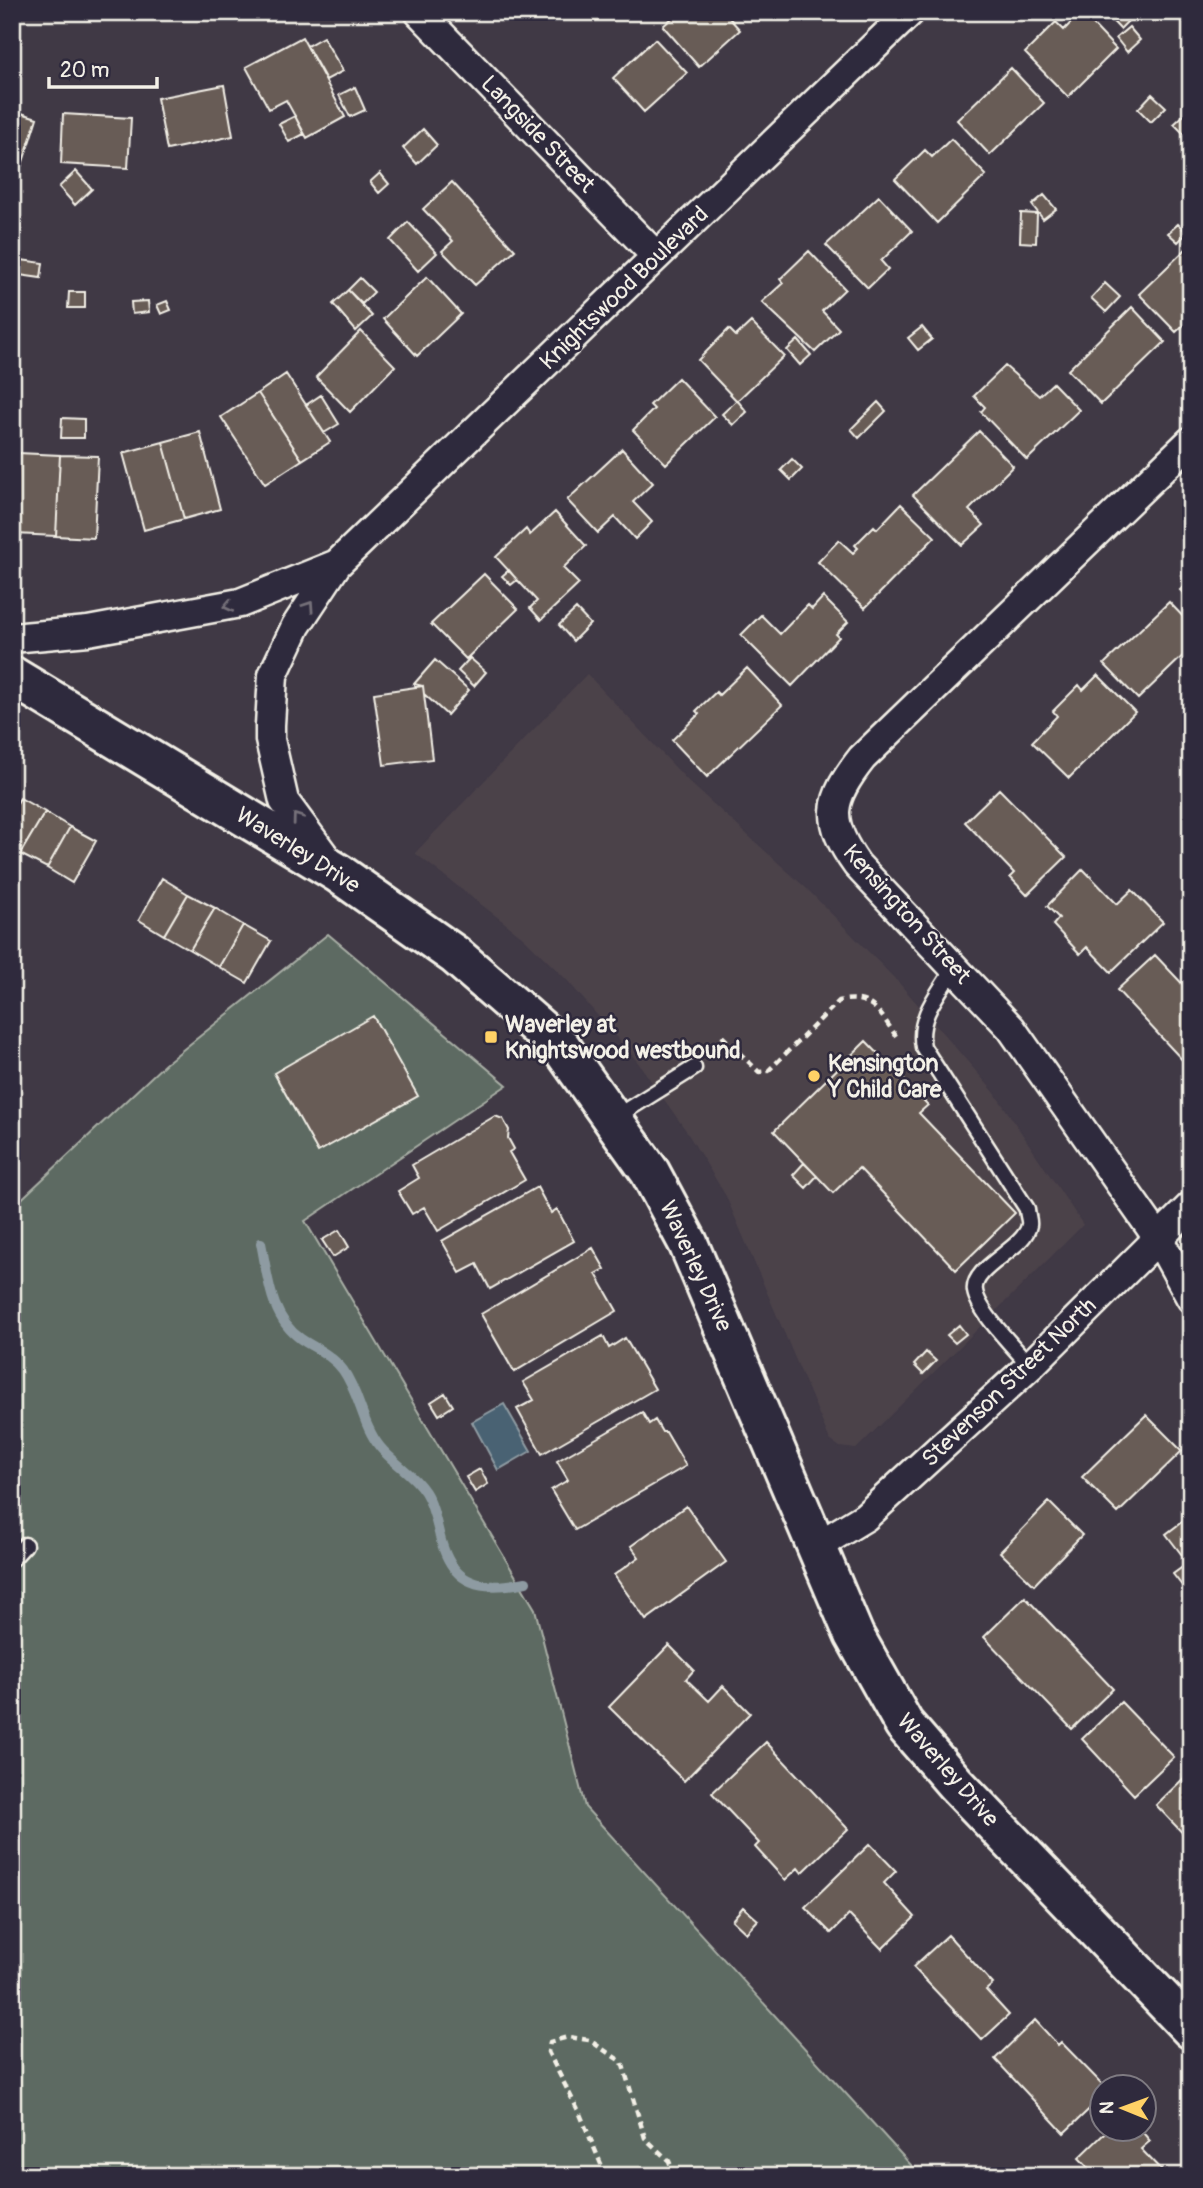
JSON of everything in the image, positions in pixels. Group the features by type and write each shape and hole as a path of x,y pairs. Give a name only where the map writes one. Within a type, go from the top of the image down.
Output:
{"street":[{"name":"Langside Street","path":"419,12 656,256"},
{"name":"Knightswood Boulevard","path":"338,873 284,802 270,740 273,675 296,626 337,564 910,12"},
{"name":"Kensington Street","path":"1191,441 862,758 842,785 834,812 841,842 857,865 1011,1028 1158,1238 1191,1298"},
{"name":"Knightswood Boulevard","path":"12,638 88,631 240,603 337,564"},
{"name":"Waverley Drive","path":"12,676 338,873 455,955 561,1047 650,1172 688,1243 854,1635 904,1724 955,1783 1191,2029"},
{"name":"Stevenson Street North","path":"817,1546 865,1517 1030,1366 1191,1206"}],"lane":[{"path":"954,968 924,1018 921,1036 923,1046 1027,1209 1029,1225 1025,1235 977,1279 974,1291 982,1308 1030,1366"},
{"path":"613,1118 694,1068"},
{"path":"12,1559 25,1545"}],"path":[{"path":"722,1037 758,1072 768,1071 839,1001 855,998 870,1003 902,1045"},
{"path":"606,2176 580,2114 548,2052 550,2042 568,2037 589,2040 622,2062 645,2138 669,2161 675,2176"}],"shaded area":[{"name":"Kensington Y Child Care","path":"587,674 689,782 807,889 898,982 994,1092 1083,1225 856,1449 840,1447 830,1440 726,1196 685,1129 637,1061 567,980 523,937 415,853"},
{"path":"328,934 507,1085 305,1221 535,1609 585,1807 921,2176 12,2176 12,1208 165,1064"}],"water":[{"path":"504,1404 531,1451 498,1470 472,1422"}],"building":[{"path":"679,12 724,12 740,30 699,67 663,26"},
{"path":"1081,12 1116,49 1068,97 1025,53 1056,22 1064,30"},
{"path":"1104,12 1137,12 1120,29"},
{"path":"1129,27 1140,40 1127,52 1116,38"},
{"path":"302,37 345,117 307,138 286,100 269,109 246,67"},
{"path":"323,37 343,71 326,80 307,46"},
{"path":"655,39 687,73 644,112 613,78"},
{"path":"1011,68 1044,103 990,155 957,120"},
{"path":"224,85 233,136 167,150 157,98"},
{"path":"355,87 365,110 350,117 339,95"},
{"path":"1152,94 1166,107 1151,122 1138,109"},
{"path":"12,104 17,105 15,111 37,118 22,165 12,163"},
{"path":"63,114 131,118 128,168 61,164"},
{"path":"1185,114 1191,121 1190,140 1174,124"},
{"path":"295,116 304,134 289,142 279,124"},
{"path":"423,129 437,145 417,164 403,148"},
{"path":"951,139 986,175 937,223 895,179 925,150 932,157"},
{"path":"76,171 92,189 75,205 59,187"},
{"path":"380,173 389,184 379,193 370,182"},
{"path":"452,182 515,250 475,285 442,251 453,241 423,209"},
{"path":"1044,195 1056,209 1043,219 1032,205"},
{"path":"879,196 912,231 881,261 888,269 868,288 826,245"},
{"path":"1021,213 1037,214 1036,243 1020,242"},
{"path":"408,222 437,253 418,271 390,240"},
{"path":"1178,224 1187,233 1178,242 1168,233"},
{"path":"1189,246 1191,318 1176,332 1139,294"},
{"path":"809,251 845,289 822,311 839,329 815,352 762,302 783,283 780,279"},
{"path":"21,260 43,263 41,278 19,275"},
{"path":"427,277 461,314 417,356 383,319"},
{"path":"360,278 374,292 362,304 348,290"},
{"path":"1105,283 1120,297 1106,312 1091,298"},
{"path":"348,290 372,316 356,331 333,304"},
{"path":"69,292 85,292 85,308 68,308"},
{"path":"148,301 149,312 132,314 131,302"},
{"path":"167,301 171,310 161,314 157,305"},
{"path":"1132,307 1165,342 1101,404 1068,370"},
{"path":"751,322 784,356 737,401 698,360 729,329 736,336"},
{"path":"922,327 932,339 918,350 908,338"},
{"path":"361,331 395,366 350,412 316,377"},
{"path":"798,340 811,355 800,365 787,350"},
{"path":"1005,366 1039,396 1053,383 1079,410 1027,460 981,412 985,407 974,396"},
{"path":"286,374 330,442 302,460 258,393"},
{"path":"678,378 715,417 666,464 633,430 654,409 650,405"},
{"path":"258,393 302,460 265,484 221,417"},
{"path":"321,395 339,424 324,433 306,405"},
{"path":"737,400 747,412 733,425 722,414"},
{"path":"878,402 886,411 859,438 851,429"},
{"path":"62,418 84,419 84,438 61,438"},
{"path":"979,431 1013,466 969,510 984,525 962,545 913,495"},
{"path":"200,432 220,509 184,519 163,442"},
{"path":"163,442 184,519 144,530 123,453"},
{"path":"622,449 653,483 633,502 652,522 635,539 615,517 598,533 567,500"},
{"path":"18,453 60,455 56,536 15,534"},
{"path":"60,455 98,456 94,538 56,536"},
{"path":"792,459 802,469 791,480 781,470"},
{"path":"901,504 935,537 865,608 818,562 839,540 853,553 858,548 855,545 874,526 877,529"},
{"path":"555,512 586,546 563,568 579,584 541,620 530,608 537,601 496,557 526,529 530,535"},
{"path":"509,570 517,580 511,585 502,576"},
{"path":"484,574 518,609 466,659 431,624"},
{"path":"1191,580 1191,601 1180,590"},
{"path":"823,597 848,622 836,634 839,637 792,686 741,635 761,615 780,634 808,605 812,609"},
{"path":"1169,602 1191,625 1191,648 1138,699 1104,664"},
{"path":"576,609 590,624 573,641 559,625"},
{"path":"470,658 486,672 474,686 458,671"},
{"path":"435,660 469,690 447,715 424,694 423,686 414,684"},
{"path":"747,668 782,705 707,777 672,740 699,714 696,711 716,692 719,695"},
{"path":"1098,675 1135,712 1069,778 1032,742 1057,716 1053,711 1079,685 1083,690"},
{"path":"423,686 432,759 384,765 374,693"},
{"path":"999,789 1066,857 1027,895 1010,877 1014,873 965,822"},
{"path":"20,798 45,812 20,854 12,849 12,811"},
{"path":"45,812 70,827 47,868 20,854"},
{"path":"70,827 96,841 72,883 47,868"},
{"path":"1083,869 1117,904 1132,890 1163,922 1111,972 1087,947 1080,954 1053,925 1059,918 1047,906"},
{"path":"162,878 188,894 164,935 139,920"},
{"path":"188,894 215,908 190,950 164,935"},
{"path":"215,908 243,925 219,967 190,950"},
{"path":"243,925 271,941 247,983 219,967"},
{"path":"1155,955 1191,993 1191,1061 1187,1065 1117,990"},
{"path":"373,1016 418,1096 318,1152 274,1073"},
{"path":"866,1041 928,1105 919,1113 1015,1213 956,1270 859,1168 833,1193 774,1131"},
{"path":"495,1116 503,1119 509,1130 508,1138 514,1149 509,1152 525,1180 438,1231 424,1207 412,1214 398,1191 419,1178 412,1165"},
{"path":"804,1163 817,1176 806,1188 793,1175"},
{"path":"537,1187 551,1213 557,1209 574,1241 490,1289 477,1264 460,1273 442,1241"},
{"path":"339,1230 349,1247 333,1257 322,1240"},
{"path":"593,1248 605,1269 596,1274 617,1311 514,1372 481,1314"},
{"path":"959,1325 966,1334 955,1343 947,1335"},
{"path":"603,1336 609,1348 625,1338 655,1389 542,1454 517,1409 534,1400 523,1382"},
{"path":"926,1352 936,1361 923,1374 914,1365"},
{"path":"445,1393 453,1406 439,1415 431,1402"},
{"path":"642,1412 649,1424 655,1420 662,1432 666,1432 686,1466 575,1530 551,1490 568,1480 557,1461"},
{"path":"1146,1415 1182,1451 1118,1513 1082,1477"},
{"path":"480,1469 488,1484 475,1492 466,1477"},
{"path":"1049,1502 1082,1535 1034,1585 1000,1552"},
{"path":"686,1506 726,1562 646,1620 614,1575 639,1557 631,1546"},
{"path":"1191,1515 1191,1597 1173,1574 1188,1563 1166,1534"},
{"path":"1025,1597 1113,1689 1072,1729 984,1637"},
{"path":"669,1645 694,1670 686,1679 709,1701 723,1686 750,1713 684,1781 609,1707"},
{"path":"1121,1702 1174,1757 1134,1795 1082,1739"},
{"path":"766,1742 848,1829 802,1873 798,1868 785,1880 755,1847 759,1843 712,1793"},
{"path":"1189,1773 1191,1775 1191,1842 1156,1805"},
{"path":"870,1844 896,1871 884,1883 915,1917 882,1949 849,1915 831,1933 805,1907"},
{"path":"743,1907 758,1920 746,1933 732,1920"},
{"path":"948,1935 993,1984 986,1990 1009,2015 982,2040 913,1967"},
{"path":"1035,2020 1058,2045 1061,2042 1090,2072 1088,2072 1088,2110 1064,2133 995,2059"},
{"path":"1096,2142 1149,2142 1141,2149 1167,2176 1096,2176 1079,2158"}],"waterway":[{"path":"261,1243 272,1296 283,1320 301,1339 329,1356 343,1370 380,1447 415,1479 425,1492 444,1550 453,1567 460,1575 477,1584 497,1586 526,1582"}],"place":[{"name":"Waverley at Knightswood westbound","path":"491,1037"},
{"name":"Kensington Y Child Care","path":"814,1076"}]}
